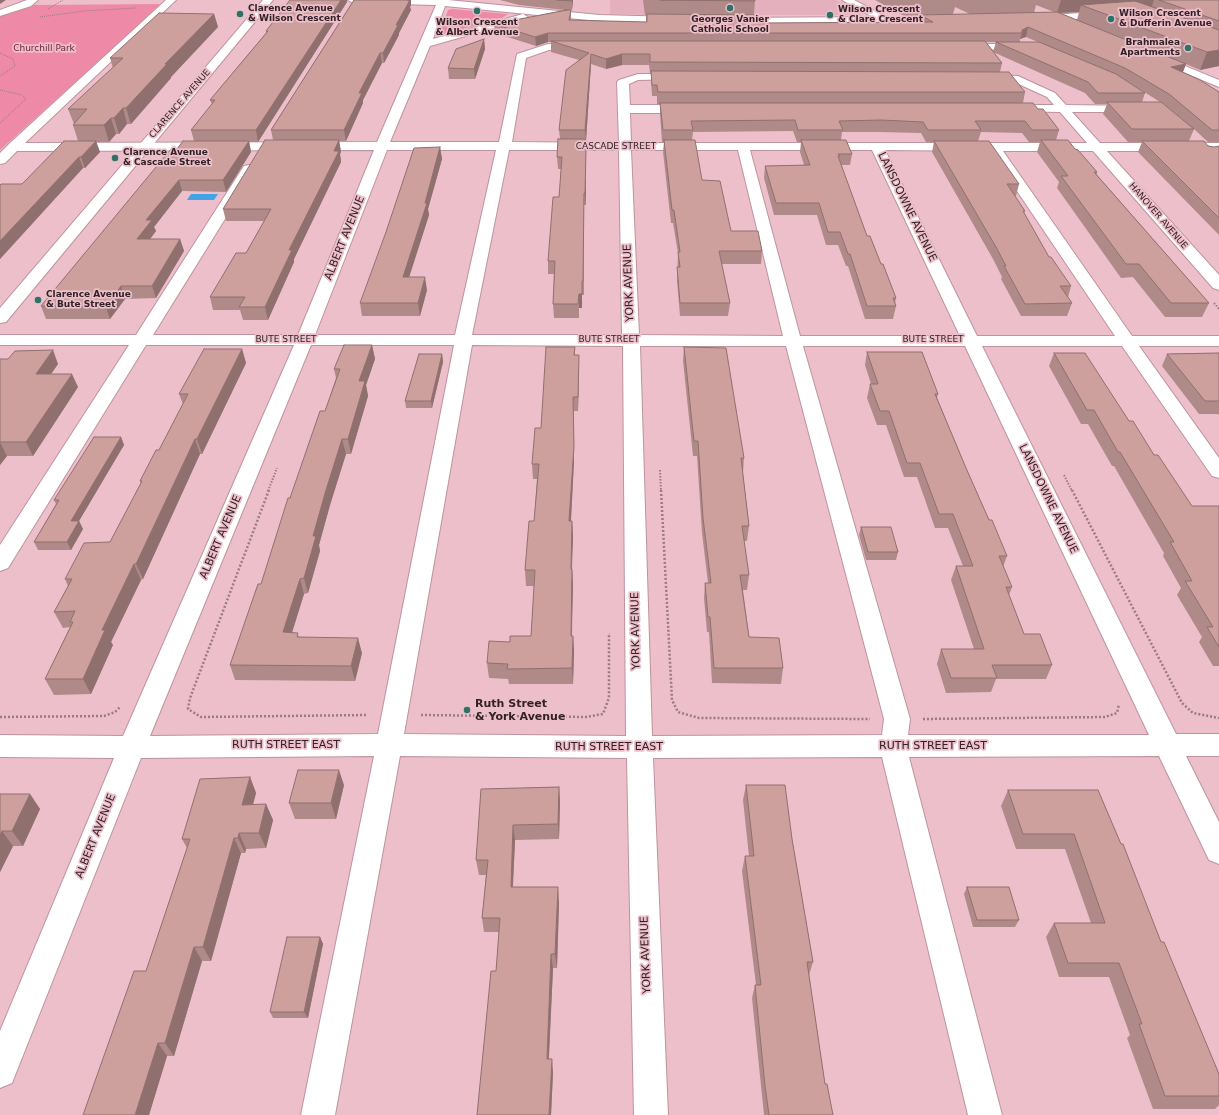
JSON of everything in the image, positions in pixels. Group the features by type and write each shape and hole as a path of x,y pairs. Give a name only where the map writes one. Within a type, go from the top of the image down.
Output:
{"street":[{"path":"0,14 28,4 34,0"},
{"name":"CLARENCE AVENUE","path":"0,318 268,0"},
{"path":"521,10 523,0"},
{"path":"847,0 886,20"},
{"path":"352,3 443,1 599,18 682,20"},
{"name":"ALBERT AVENUE","path":"0,1071 132,747 304,340 382,146 443,1"},
{"path":"0,160 168,2"},
{"path":"599,18 602,14 602,6"},
{"path":"1028,19 1057,18 1114,8"},
{"path":"1037,10 1082,27"},
{"path":"426,44 538,12"},
{"path":"720,21 962,20"},
{"path":"951,47 1038,47 1012,36"},
{"path":"318,1115 463,340 503,146 507,141 521,56 548,47 595,47"},
{"path":"1147,54 1219,84"},
{"path":"1202,76 1219,74"},
{"name":"YORK AVENUE","path":"651,1115 623,82 638,77 694,77"},
{"name":"HANOVER AVENUE","path":"972,77 1014,78 1051,95 1219,285"},
{"path":"997,109 1144,108"},
{"path":"624,109 701,109"},
{"path":"0,563 271,133"},
{"path":"1193,136 1203,147 1216,152"},
{"path":"744,146 793,340 897,719 893,747 985,1115"},
{"name":"CASCADE STREET","path":"13,147 1203,147"},
{"name":"LANSDOWNE AVENUE","path":"877,147 1219,851"},
{"path":"994,147 1219,472"},
{"name":"BUTE STREET","path":"0,340 1219,341"},
{"name":"RUTH STREET EAST","path":"0,746 132,747 388,745 893,747 1219,745"}],"path":[{"path":"40,17 84,11 133,9 168,2"},
{"path":"0,52 13,59 15,66 0,77"},
{"path":"0,90 22,94 26,100 0,122"},
{"path":"1214,303 1219,309"},
{"path":"1062,471 1182,703 1193,713 1212,718 1219,718"},
{"path":"0,717 104,716 115,712 123,704"}],"shaded area":[{"name":"Georges Vanier Catholic School","path":"610,0 836,0 863,15 610,14"}],"green space":[{"name":"Churchill Park","path":"160,4 0,150 0,16 34,5"},
{"path":"452,9 508,14 502,18 441,35 439,34 448,10"}],"water":[{"path":"191,194 218,194 214,200 187,200"}],"building":[{"path":"290,0 341,0 256,130 191,130 215,100 210,100 268,31 266,31"},
{"path":"354,0 410,0 383,53 380,53 359,93 362,93 344,130 271,130"},
{"path":"660,0 755,0 755,1"},
{"path":"1159,0 1219,0 1219,21"},
{"path":"1135,1 1219,30 1219,50 1207,52 1081,5"},
{"path":"571,10 569,20 647,22 647,14 758,15 760,23 933,22 920,15 1057,12 1186,64 1171,67 1200,80 1219,92 1219,130 1212,130 1169,94 1125,68 1028,27 1022,30 1022,33 548,33 535,37 494,24"},
{"path":"159,13 214,14 165,64 167,64 126,108 123,108 114,118 111,118 104,125 73,125 87,109 68,109 123,58 110,58"},
{"path":"484,39 474,69 448,68 456,49"},
{"path":"551,41 985,41 1002,63 650,62 650,54 622,54 606,59 591,54 585,130 559,130 566,70 589,53"},
{"path":"996,42 1039,42 1116,74 1145,93 1098,93 1088,82"},
{"path":"651,71 1009,72 1025,92 658,92 657,85 652,85"},
{"path":"1107,102 1161,102 1194,129 1132,129"},
{"path":"660,103 1033,103 1038,109 1043,109 1059,130 1032,130 1025,121 975,121 981,130 928,130 923,122 881,120 839,121 843,130 798,130 795,120 691,121 693,130 663,130"},
{"path":"558,139 585,139 583,281 582,294 579,294 578,304 553,304 555,261 548,261 553,197 559,197 562,157 557,157"},
{"path":"265,140 339,140 334,151 339,151 289,250 292,250 265,307 239,307 245,297 210,297 236,253 246,253 271,209 223,209"},
{"path":"664,140 695,140 702,180 720,181 731,231 758,231 762,251 719,251 730,303 680,303 677,267 680,267 678,252 680,252 674,210 672,210"},
{"path":"801,140 846,140 852,154 838,154 840,156 838,156 867,236 870,236 881,264 883,264 896,298 893,298 896,306 867,306 850,254 848,254 840,232 828,232 819,203 776,203 765,166 810,165"},
{"path":"1041,140 1068,140 1097,172 1094,172 1209,303 1171,303 1139,264 1126,264 1061,176 1068,176"},
{"path":"64,141 96,141 0,241 0,185 22,184"},
{"path":"183,141 249,141 223,180 179,180 146,220 152,220 137,239 180,239 152,286 121,286 106,307 41,306 171,149 177,149"},
{"path":"934,141 989,141 1019,184 1007,184 1025,211 1023,211 1049,257 1051,257 1071,286 1060,286 1072,303 1025,304 1004,266 1006,266 996,247"},
{"path":"1142,141 1204,141 1208,146 1219,146 1219,218"},
{"path":"440,147 425,203 427,203 403,277 425,277 418,303 360,303 414,148"},
{"path":"344,345 372,345 359,381 365,381 348,439 342,439 313,536 316,536 304,578 300,579 283,632 298,633 297,637 358,638 351,666 230,665 258,584 261,584 288,498 290,498 320,411 325,411 340,369 334,369"},
{"path":"546,347 575,347 574,355 579,355 578,397 573,397 574,446 569,521 572,521 572,668 507,669 508,664 487,663 489,641 510,642 510,636 531,636 535,570 525,570 529,521 534,521 539,464 532,464 535,428 541,428"},
{"path":"684,347 726,348 744,458 741,458 749,526 742,526 749,575 740,575 749,637 779,638 783,668 714,668 710,617 708,617 705,583 711,583 703,518 698,441 694,441"},
{"path":"204,349 242,349 197,439 195,439 136,564 134,564 102,630 105,630 83,679 45,679 73,622 70,622 75,611 54,612 72,579 65,579 84,543 110,542 142,481 140,481 156,450 159,450 188,394 179,394"},
{"path":"53,350 36,374 72,374 26,442 0,442 0,359 8,359 15,351"},
{"path":"867,352 922,352 938,394 935,394 989,520 992,520 1007,556 999,556 1012,587 1006,587 1024,634 1040,634 1052,665 992,665 997,678 951,678 941,649 984,649 956,566 973,566 953,514 939,514 920,463 907,463 889,411 880,411 870,384 878,384"},
{"path":"1054,353 1085,353 1129,421 1133,421 1154,455 1158,455 1192,506 1219,506 1219,647 1207,627 1213,627 1185,581 1192,581 1170,542 1174,542 1120,452 1118,452 1094,410 1087,410"},
{"path":"1219,353 1219,401 1205,401 1167,354"},
{"path":"419,354 442,354 431,401 405,401"},
{"path":"94,437 121,437 71,521 79,521 67,542 34,542 59,500 54,500"},
{"path":"861,527 891,527 898,552 868,552"},
{"path":"298,770 339,770 331,803 289,803"},
{"path":"250,777 242,805 266,804 259,833 239,833 238,838 234,838 203,947 194,947 165,1043 158,1043 135,1115 83,1115 134,971 146,971 190,839 182,839 200,779"},
{"path":"746,785 785,785 792,839 813,962 807,962 825,1084 827,1084 833,1115 769,1115 755,985 761,985 745,856 754,856"},
{"path":"559,787 558,824 513,825 511,887 558,887 555,954 551,954 547,1059 552,1059 549,1115 477,1115 491,971 496,971 500,918 482,918 488,860 476,860 481,789"},
{"path":"1008,790 1098,790 1121,844 1123,844 1161,942 1164,942 1219,1074 1219,1096 1165,1096 1139,1024 1142,1024 1119,963 1068,963 1054,923 1105,923 1074,834 1023,834"},
{"path":"0,794 30,794 12,831 2,831 0,835"},
{"path":"967,887 1009,887 1019,920 977,920"},
{"path":"287,937 320,937 304,1012 270,1012"}],"place":[{"name":"Georges Vanier Catholic School","path":"730,8"},
{"name":"Wilson Crescent & Albert Avenue","path":"477,11"},
{"name":"Clarence Avenue & Wilson Crescent","path":"240,14"},
{"name":"Wilson Crescent & Clare Crescent","path":"830,15"},
{"name":"Wilson Crescent & Dufferin Avenue","path":"1111,19"},
{"name":"Brahmalea Apartments","path":"1188,48"},
{"name":"Clarence Avenue & Cascade Street","path":"115,158"},
{"name":"Clarence Avenue & Bute Street","path":"38,300"},
{"name":"Ruth Street & York Avenue","path":"467,710"}]}
